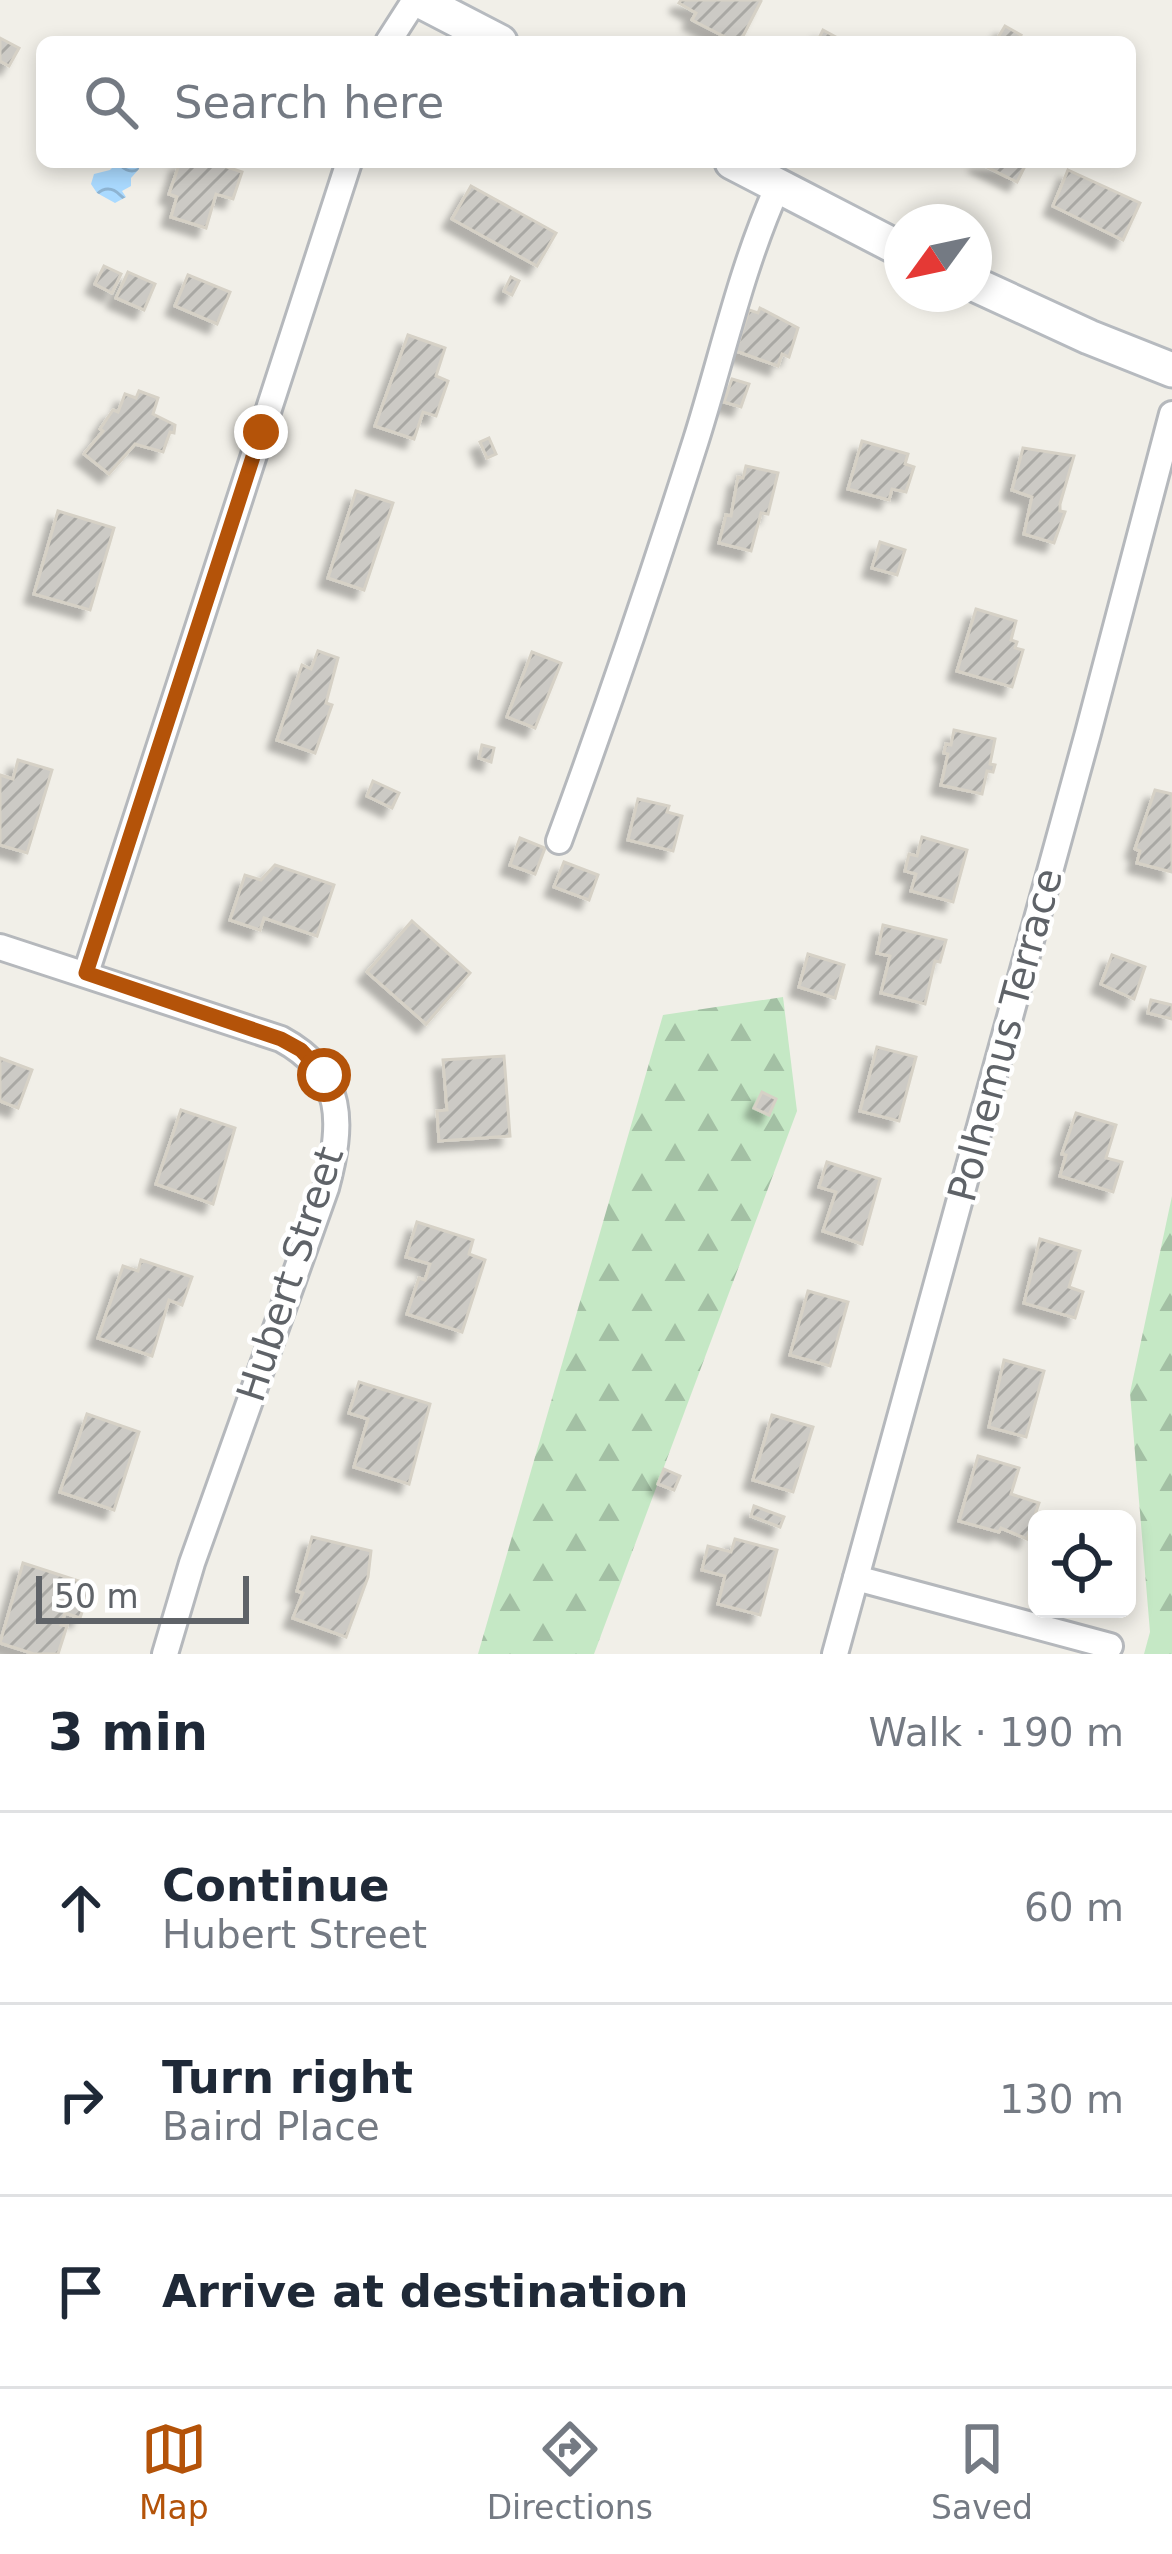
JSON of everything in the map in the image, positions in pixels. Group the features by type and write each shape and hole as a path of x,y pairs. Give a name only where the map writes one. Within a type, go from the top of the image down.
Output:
{"main road":[{"path":"417,0 488,36"},
{"path":"744,168 884,241"},
{"path":"992,292 1172,370"}],"street":[{"path":"392,36 417,0"},
{"path":"86,973 347,168"},
{"path":"559,842 637,628 745,267 778,186"},
{"name":"Polhemus Terrace","path":"835,1654 1172,415"},
{"name":"Hubert Street","path":"0,947 281,1039 301,1050 324,1075 338,1116 326,1188 192,1563 165,1654"},
{"path":"856,1578 1110,1646"}],"green space":[{"path":"783,997 797,1111 594,1654 478,1654 663,1015"},
{"path":"1172,1196 1172,1654 1144,1654 1150,1632 1130,1393"}],"water":[{"path":"139,168 131,186 122,191 126,197 115,203 91,184 94,174"}],"building":[{"path":"761,1 743,36 723,36 692,20 696,13 679,3"},
{"path":"1005,26 1021,35 1020,36 999,36"},
{"path":"0,38 19,48 9,66 0,61"},
{"path":"178,168 242,172 233,199 216,194 206,228 171,217 177,197 169,194"},
{"path":"989,168 1024,168 1017,182"},
{"path":"1068,170 1140,203 1123,240 1053,206"},
{"path":"471,186 556,233 537,266 452,219"},
{"path":"104,266 121,274 112,293 95,284"},
{"path":"128,272 155,284 144,310 116,298"},
{"path":"188,275 230,292 217,324 175,306"},
{"path":"511,277 519,281 512,295 504,291"},
{"path":"760,308 798,328 789,357 782,354 778,366 736,351 749,310 758,313"},
{"path":"408,335 445,348 436,376 448,381 436,416 423,412 414,439 375,426"},
{"path":"732,379 749,384 741,407 724,402"},
{"path":"139,391 158,398 153,414 175,425 174,433 170,432 163,452 135,444 109,474 84,454 113,410 118,412 125,394 136,398"},
{"path":"489,438 496,454 487,458 480,442"},
{"path":"862,441 908,454 905,464 914,467 906,492 892,489 889,500 848,489"},
{"path":"1023,448 1074,456 1060,504 1060,511 1065,512 1054,543 1024,534 1032,497 1012,490"},
{"path":"746,466 778,473 768,514 761,513 751,551 719,543 726,515 731,516 738,477 743,478"},
{"path":"356,491 393,503 364,590 328,578"},
{"path":"58,511 114,528 90,610 34,594"},
{"path":"880,542 905,550 897,575 872,568"},
{"path":"976,609 1016,621 1011,640 1023,650 1012,687 957,671"},
{"path":"318,651 338,658 326,703 332,705 315,753 277,740 302,665 311,669"},
{"path":"532,652 561,663 535,728 507,717"},
{"path":"954,730 995,739 990,764 995,765 993,772 987,771 982,794 941,785 946,744 951,745"},
{"path":"482,745 494,748 491,762 479,758"},
{"path":"18,760 52,770 27,853 0,845 0,775 13,779"},
{"path":"373,781 399,793 392,808 367,796"},
{"path":"1155,790 1172,794 1172,872 1137,863 1140,851 1135,849"},
{"path":"638,799 669,806 667,812 682,816 673,851 628,840"},
{"path":"922,837 967,850 953,902 911,891 916,874 905,871 909,854 917,856"},
{"path":"520,838 545,848 535,874 510,865"},
{"path":"564,862 598,875 589,900 554,887"},
{"path":"275,865 334,885 317,936 264,918 260,930 230,920 245,875 261,880"},
{"path":"412,921 470,973 426,1024 367,972"},
{"path":"883,925 946,940 940,962 935,961 925,1004 881,993 890,956 877,953"},
{"path":"808,954 844,965 835,998 799,987"},
{"path":"1112,955 1145,967 1134,999 1101,984"},
{"path":"1151,1000 1172,1005 1172,1019 1148,1013"},
{"path":"877,1047 916,1057 899,1121 860,1111"},
{"path":"504,1056 510,1136 439,1141 437,1111 447,1110 443,1060"},
{"path":"0,1058 32,1070 18,1108 0,1101"},
{"path":"762,1092 776,1099 769,1115 754,1108"},
{"path":"181,1110 235,1128 213,1204 156,1184"},
{"path":"1076,1113 1116,1125 1106,1158 1122,1162 1113,1192 1060,1176"},
{"path":"827,1162 880,1179 862,1244 823,1231 836,1192 819,1187"},
{"path":"417,1222 473,1240 469,1254 485,1260 462,1332 407,1314 419,1278 425,1280 430,1264 406,1257"},
{"path":"1040,1239 1080,1251 1069,1287 1083,1292 1075,1318 1024,1303"},
{"path":"141,1260 192,1277 182,1305 169,1300 152,1356 98,1338 123,1266 138,1271"},
{"path":"808,1291 848,1302 830,1366 790,1355"},
{"path":"1004,1360 1044,1371 1026,1437 989,1427"},
{"path":"359,1382 430,1404 409,1484 354,1467 368,1419 349,1413"},
{"path":"87,1414 139,1432 114,1510 60,1492"},
{"path":"772,1415 813,1427 793,1492 753,1480"},
{"path":"978,1456 1019,1468 1011,1494 1039,1503 1037,1510 1028,1510 1027,1539 1001,1528 999,1532 959,1521"},
{"path":"664,1469 680,1476 674,1490 658,1484"},
{"path":"754,1506 784,1517 780,1527 751,1516"},
{"path":"312,1537 371,1551 368,1577 346,1637 293,1618 303,1593 297,1591"},
{"path":"735,1539 777,1550 760,1615 718,1604 725,1576 702,1570 708,1546 731,1552"},
{"path":"23,1563 91,1585 80,1618 65,1613 61,1625 67,1626 58,1654 34,1654 0,1643"}],"route":[{"path":"261,432 86,973 281,1039 301,1050 324,1075"}]}
